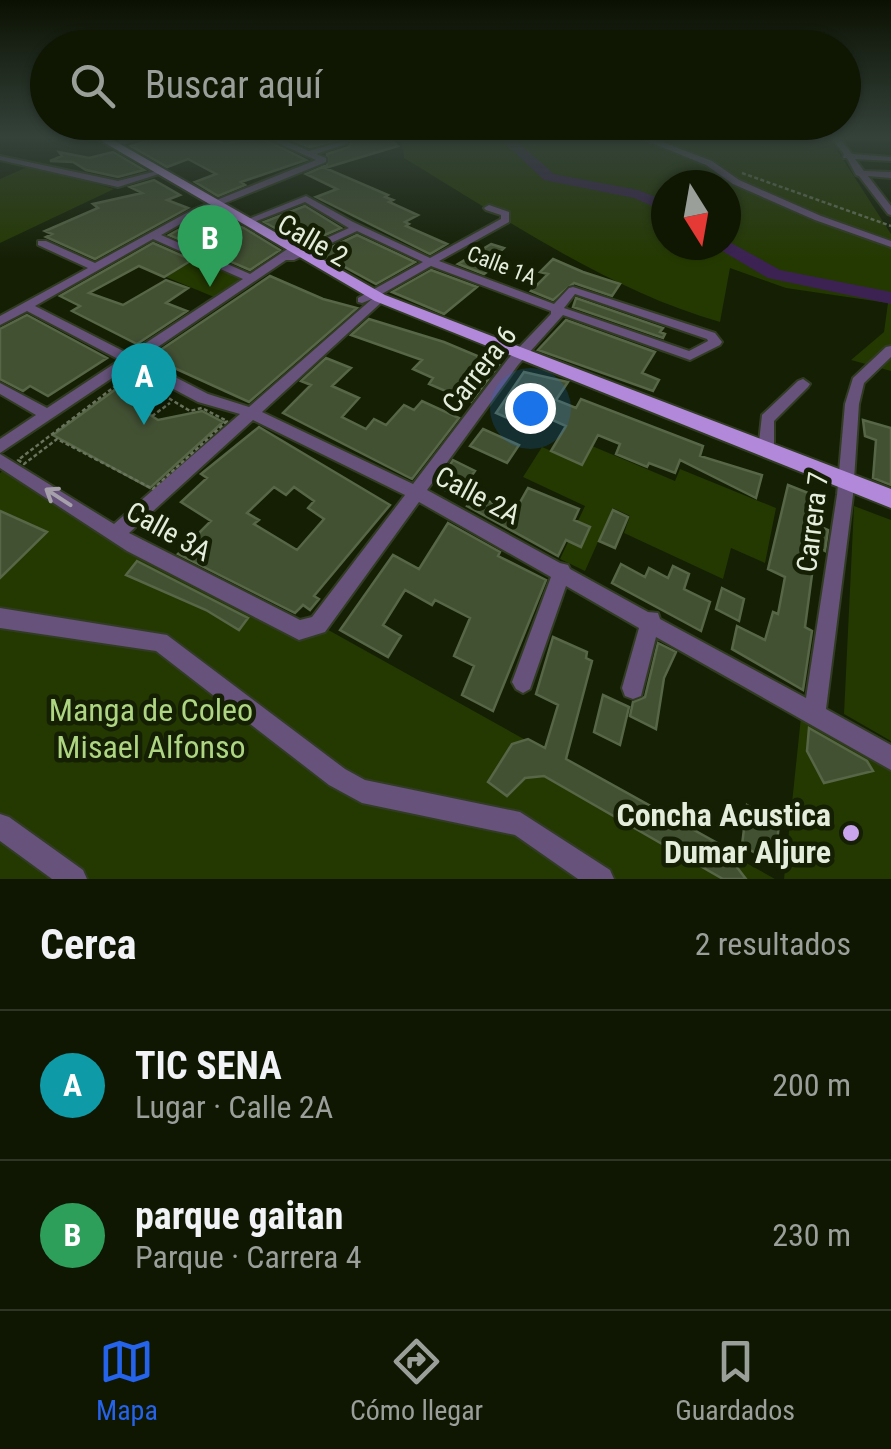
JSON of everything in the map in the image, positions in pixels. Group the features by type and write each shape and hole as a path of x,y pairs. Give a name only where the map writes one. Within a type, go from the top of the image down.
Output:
{"main road":[{"name":"Calle 2","path":"165,177 371,299 845,488 891,499"},
{"name":"Calle 2","path":"212,206 246,222 296,257"},
{"name":"Calle 2","path":"516,358 766,451 891,513"}],"street":[{"path":"86,177 118,184 143,177"},
{"path":"0,321 152,234 282,177"},
{"path":"729,177 891,244"},
{"path":"863,177 889,207"},
{"name":"Calle 1A","path":"246,222 306,199 357,231 690,356"},
{"path":"115,534 252,414 371,299 430,260 506,220 506,214 489,208"},
{"path":"0,447 248,277 357,231"},
{"path":"152,234 248,277"},
{"path":"42,243 95,267"},
{"name":"Carrera 6","path":"318,625 516,358 557,315 573,290 711,336 716,342 690,356"},
{"name":"Calle 2A","path":"26,306 130,356 204,398 252,414 417,493 891,758"},
{"name":"Carrera 7","path":"814,715 858,381 891,350"},
{"path":"766,451 767,419 803,384"},
{"path":"0,388 46,414"},
{"name":"Calle 3A","path":"0,460 115,534 299,630 318,625"},
{"path":"523,682 562,571"},
{"path":"0,618 160,642 337,777 362,791 520,824 601,879"},
{"path":"633,688 650,620"},
{"path":"0,826 74,879"}],"path":[{"path":"750,177 891,226"},
{"path":"130,375 171,402 190,411 202,408 227,421 153,490 57,439 24,464 18,460 130,375"},
{"path":"152,416 171,402"}],"green space":[{"path":"71,177 114,189 0,243 0,179"},
{"path":"435,177 651,177 651,260 741,260 741,177 854,177 891,234 891,371 851,360 884,332 888,303 786,288 730,268 720,322 597,272"},
{"path":"198,258 246,276 214,297 166,277"},
{"path":"585,443 675,481 680,469 776,508 765,563 731,548 723,579 624,533 630,516 613,508 585,571 560,559 585,506 523,477 542,447 575,461"},
{"name":"Manga de Coleo Misael Alfonso","path":"5,469 129,551 298,633 323,627 775,879 0,879 0,473"},
{"path":"854,506 891,520 891,741 844,714"},
{"path":"801,717 891,768 891,879 784,879"}],"building":[{"path":"208,177 256,177 218,196 195,182"},
{"path":"312,177 346,177 388,195 385,197 393,200 389,202 418,215 405,222 409,224 406,226 447,244 430,254 316,197 337,189"},
{"path":"154,180 180,195 167,200 188,208 95,259 46,237 52,234 45,231 98,208 93,204 142,193 130,187"},
{"path":"305,206 341,228 304,244 264,222"},
{"path":"205,215 244,228 280,250 250,270 169,235"},
{"path":"357,235 415,262 376,284 319,253"},
{"path":"153,243 192,260 164,277 139,266 89,293 123,305 166,280 188,288 166,303 187,311 137,344 72,311 80,306 60,296"},
{"path":"491,244 504,248 493,258 501,262 484,274 458,264"},
{"path":"553,259 620,284 612,296 574,283 553,300 531,291 548,274 540,272"},
{"path":"431,270 477,287 444,314 392,292"},
{"path":"270,276 323,299 357,308 249,402 150,357"},
{"path":"576,298 663,328 660,332 665,334 663,338 573,307"},
{"path":"27,315 107,358 48,396 30,386 23,391 0,379 0,329"},
{"path":"369,319 444,342 499,365 471,402 429,384 433,378 413,369 422,360 351,335"},
{"path":"566,320 655,352 642,373 659,380 653,391 538,350"},
{"path":"326,358 351,368 332,386 359,398 342,417 366,429 374,419 386,425 404,405 414,410 422,401 459,418 412,479 283,413 311,385 301,381"},
{"path":"524,372 568,382 556,400 576,408 581,399 703,446 700,456 762,475 756,498 680,460 675,473 649,463 647,467 616,454 620,444 598,435 582,465 551,451 566,426 544,416 535,430 496,413"},
{"path":"131,378 149,386 147,413 158,420 202,411 223,422 150,488 53,435"},
{"path":"863,420 891,428 891,485 873,478 876,440 865,436"},
{"path":"259,427 390,505 314,596 319,599 310,610 303,605 295,613 178,554 211,521 181,502 207,478 201,474","holes":["274,487 286,495 294,487 314,501 308,508 324,519 297,550 254,524 259,520 247,513"]},
{"path":"483,429 519,445 507,463 470,446"},
{"path":"453,460 475,471 457,496 436,486"},
{"path":"788,485 816,496 812,523 828,530 825,551 816,547 805,627 812,631 803,690 732,649 737,626 765,640 773,612 778,614 785,577 768,569"},
{"path":"528,488 579,509 574,520 590,527 581,547 566,540 558,556 467,506 473,497 482,498 514,513"},
{"path":"613,510 628,517 615,548 599,541"},
{"path":"0,511 47,532 0,578"},
{"path":"448,523 500,552 498,556 546,580 493,711 462,695 474,666 454,656 470,618 435,600 432,605 405,590 383,625 401,636 388,657 340,630 393,555 419,569"},
{"path":"137,561 248,618 239,630 206,610 126,575"},
{"path":"621,564 645,577 649,568 668,578 673,566 689,574 684,589 710,602 701,631 612,583"},
{"path":"722,588 744,599 739,621 716,609"},
{"path":"553,637 587,652 586,658 592,661 566,759 719,844 746,879 723,879 544,776 525,778 507,796 488,782 512,744 528,739 545,748 558,705 536,694"},
{"path":"658,643 676,652 664,678 656,729 630,716 633,702 645,697"},
{"path":"603,695 629,707 620,745 594,732"},
{"path":"809,728 867,761 873,771 824,783 807,751"},
{"path":"747,805 779,823 775,865 742,845"}],"waterway":[{"path":"549,177 638,194 651,200"},
{"path":"741,254 774,274 891,298"}],"place":[{"name":"parque gaitan","path":"210,287"},
{"name":"TIC SENA","path":"144,425"},
{"name":"Concha Acustica Dumar Aljure","path":"851,833"}]}
